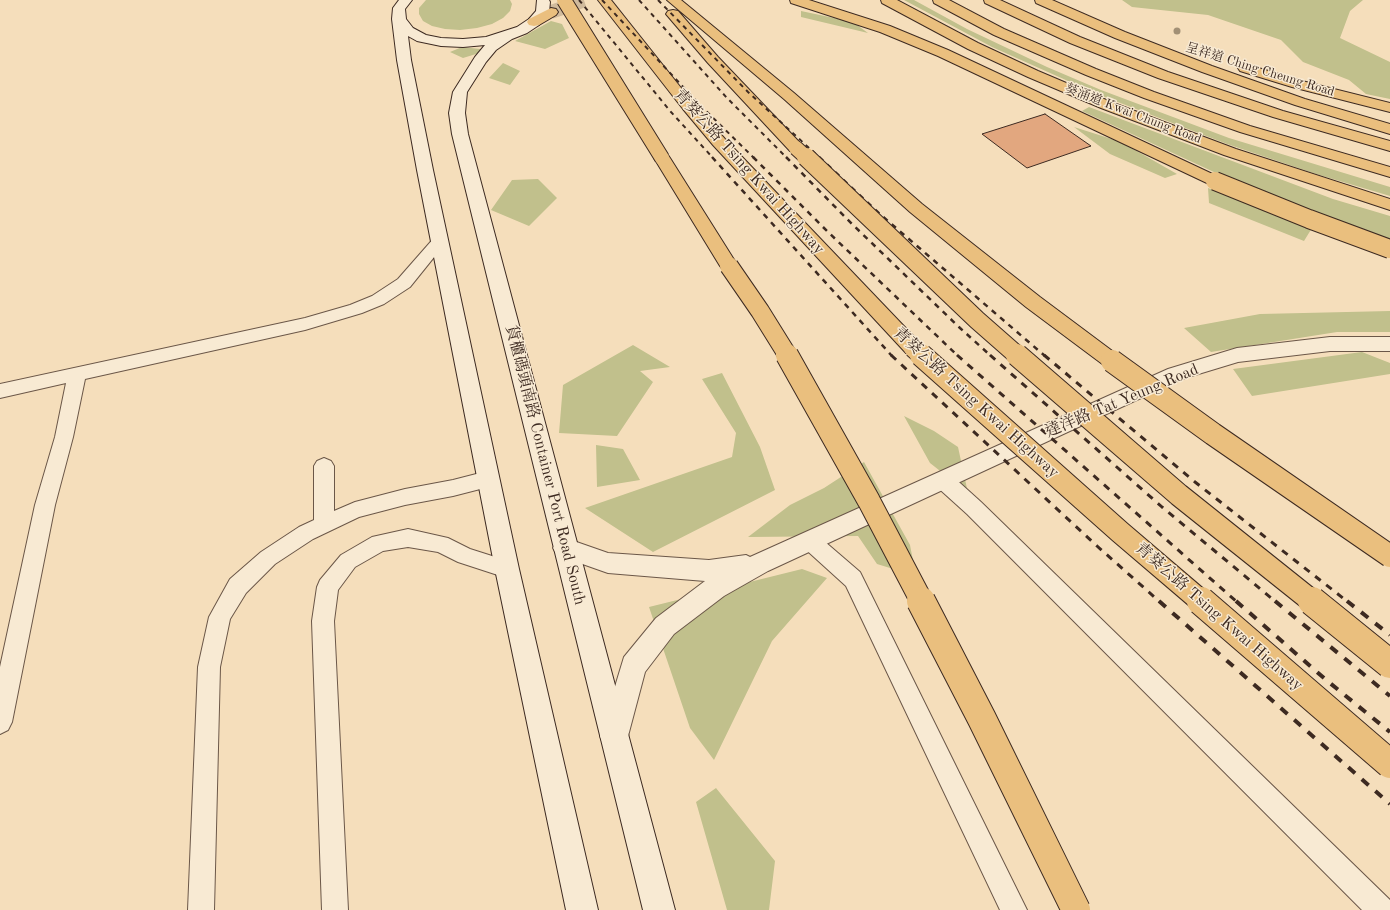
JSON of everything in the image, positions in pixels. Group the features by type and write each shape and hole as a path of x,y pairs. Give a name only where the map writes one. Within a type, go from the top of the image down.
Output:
{"highway":[{"name":"青葵公路 Tsing Kwai Highway","path":"604,0 688,106 719,142 913,348 1120,532 1390,764"},
{"path":"661,0 713,60 796,148 977,320 1179,495 1390,664"},
{"path":"673,0 789,96 916,208 1033,302 1213,434 1390,556"},
{"path":"789,0 801,2 885,29 943,53 1215,181 1309,219 1390,249"},
{"name":"葵涌道 Kwai Chung Road","path":"887,0 973,46 1033,74 1113,108 1230,152 1390,204"},
{"name":"葵涌道 Kwai Chung Road","path":"939,0 999,32 1149,96 1245,129 1390,172"},
{"path":"990,0 1075,40 1163,75 1278,114 1390,146"},
{"path":"1041,0 1120,35 1206,69 1300,102 1390,129"},
{"name":"呈祥道 Ching Cheung Road","path":"1066,0 1131,28 1240,66 1297,84 1390,108"},
{"path":"534,22 557,6 760,311 825,420 936,629 1076,910"},
{"path":"872,12 973,46"}],"street":[{"path":"400,7 408,31 422,38 441,42 464,43 479,42 507,36 522,30 534,22 542,12 543,0"},
{"path":"400,7 404,60 439,240 507,569 582,910"},
{"name":"貨櫃碼頭南路 Container Port Road South","path":"507,36 491,47 480,60 467,78 460,92 457,113 460,134 658,910"},
{"name":"達洋路 Tat Yeung Road","path":"614,736 633,666 665,626 716,588 759,564 1175,374 1237,355 1330,344 1390,344"},
{"name":"達洋路 Tat Yeung Road","path":"565,548 608,563 665,569 709,571 759,564"}],"lane":[{"path":"0,391 305,324 356,309 378,300 404,283 439,240"},
{"path":"0,722 45,505 64,437 77,374"},
{"path":"324,466 324,524"},
{"path":"201,910 209,667 220,617 238,586 268,558 306,533 355,510 405,497 453,488 488,479"},
{"path":"943,480 985,519 1381,910"},
{"path":"335,910 323,621 328,587 348,561 379,543 408,538 441,544 465,556 507,569"},
{"path":"810,541 853,579 1014,910"}],"shaded area":[{"path":"426,0 510,0 512,4 510,11 503,18 492,24 460,30 432,26 423,21 419,14 419,8"},
{"path":"904,0 914,0 967,29 1047,67 1101,90 1229,138 1390,187 1390,196 1316,174 1227,144 1097,94 992,47"},
{"path":"1122,0 1363,0 1350,11 1340,38 1390,62 1390,99 1366,94 1349,80 1303,62 1281,40 1208,15 1132,7"},
{"path":"801,11 853,22 868,33 801,17"},
{"path":"551,21 562,24 569,38 545,49 515,41"},
{"path":"462,47 489,50 463,58 450,52"},
{"path":"503,63 520,71 510,85 489,78"},
{"path":"1089,107 1333,199 1390,216 1390,240 1229,179 1082,111"},
{"path":"1074,127 1121,142 1177,174 1165,178 1110,154"},
{"path":"538,179 557,198 529,226 491,210 512,180"},
{"path":"1208,188 1312,228 1304,241 1209,203"},
{"path":"1390,311 1390,332 1337,332 1211,352 1184,328 1260,314"},
{"path":"633,345 670,367 640,371 653,382 617,436 559,433 563,385"},
{"path":"1362,352 1390,363 1390,374 1252,396 1233,369"},
{"path":"722,373 760,447 775,490 653,552 585,508 732,457 736,433 702,379"},
{"path":"904,416 934,431 958,447 968,493 930,463"},
{"path":"596,445 623,449 640,480 597,487"},
{"path":"864,462 910,545 916,576 877,564 858,536 748,537 790,505 824,488"},
{"path":"802,569 827,578 772,641 714,760 690,728 649,607"},
{"path":"716,788 775,861 769,910 727,910 696,802"}],"building":[{"path":"1045,114 1091,146 1027,168 982,134"}],"tunnel":[{"path":"551,12 585,0"}],"railway":[{"path":"579,0 671,112 713,158"},
{"path":"602,0 700,105 754,158"},
{"path":"639,0 727,98 786,157"},
{"path":"658,0 748,92 820,158"},
{"path":"712,157 892,356"},
{"path":"786,157 852,224 991,356"},
{"path":"819,157 881,215 1045,356"},
{"path":"754,158 827,231 958,356"},
{"path":"957,355 1237,602"},
{"path":"990,355 1162,507 1276,602"},
{"path":"1044,355 1195,482 1348,602"},
{"path":"892,356 1097,546 1160,602"},
{"path":"1159,601 1390,804"},
{"path":"1236,601 1325,679 1390,732"},
{"path":"1275,601 1390,696"},
{"path":"1347,601 1390,635"}]}
